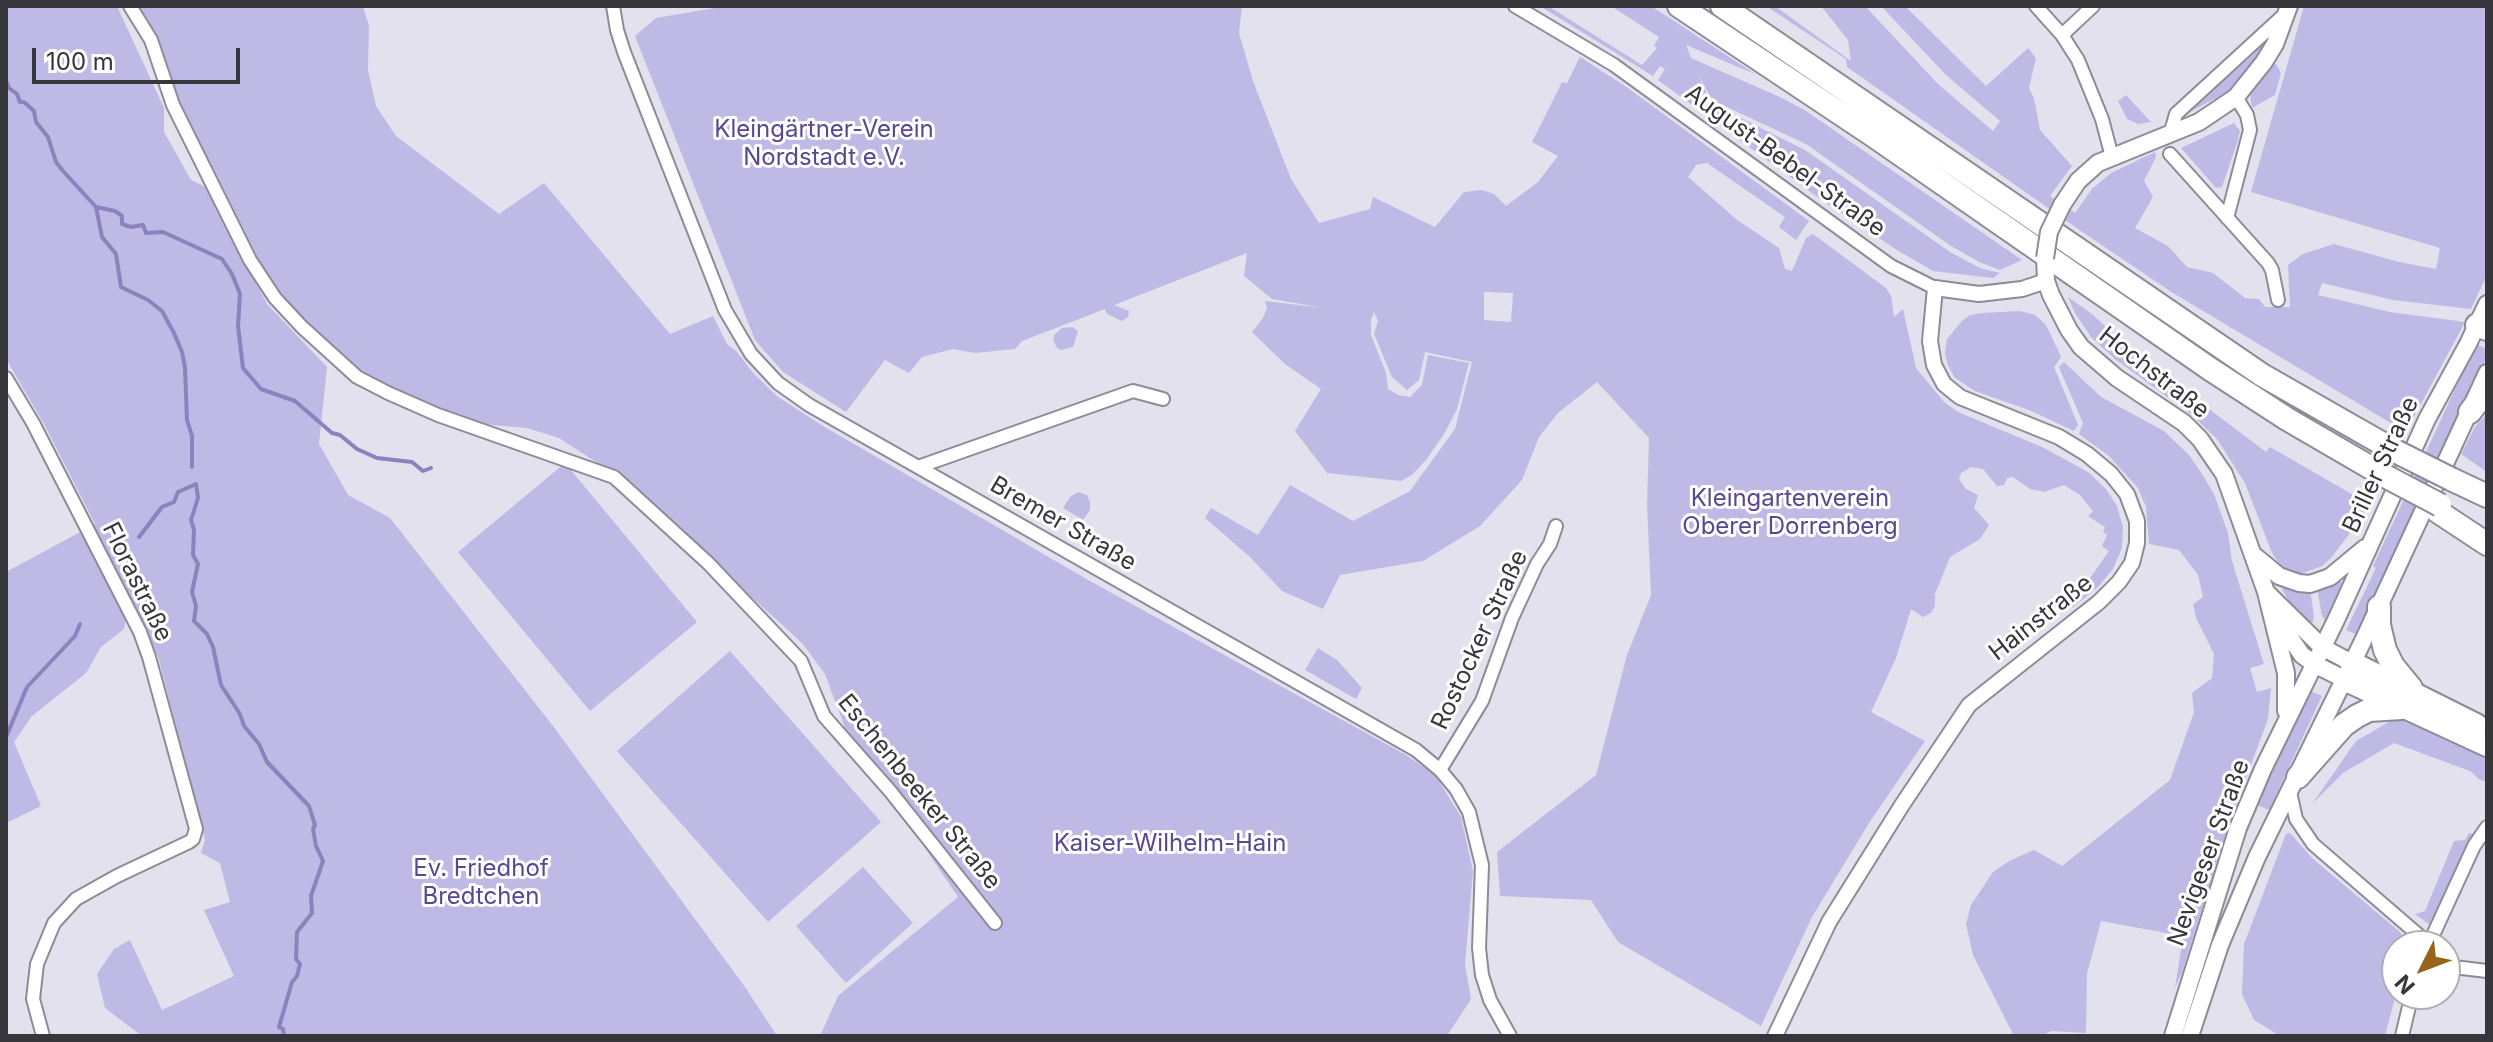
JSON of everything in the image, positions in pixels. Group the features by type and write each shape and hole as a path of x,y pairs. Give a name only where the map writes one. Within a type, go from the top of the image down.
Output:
{"highway":[{"path":"1679,6 1874,136 2210,369 2287,419 2414,491 2487,544"},
{"path":"1722,6 2262,375 2397,452 2487,496"},
{"path":"2470,412 2487,390"},
{"path":"2438,508 2487,528"},
{"path":"2379,607 2379,625 2388,657 2413,703"},
{"path":"2348,671 2487,745"},
{"path":"2294,784 2344,725 2377,708 2413,703 2487,730"}],"main road":[{"name":"Hochstraße","path":"2286,721 2286,673 2266,592 2228,483 2206,448 2184,423 2117,378 2081,347 2056,307 2046,281 2047,243 2055,217 2078,181 2112,157 2170,135 2213,114 2236,97 2264,62 2288,9"},
{"name":"Briller Straße","path":"2322,647 2427,419 2482,321"},
{"path":"2266,592 2289,639 2314,664 2348,671 2487,373"},
{"path":"2255,556 2279,576 2299,583 2313,583 2330,577 2372,543"},
{"name":"Hochstraße","path":"2266,592 2348,671"},
{"name":"Nevigeser Straße","path":"2190,1036 2190,1006 2238,828 2322,647"},
{"name":"Nevigeser Straße","path":"2173,1036 2220,945 2257,857 2348,671"}],"street":[{"name":"Eschenbeeker Straße","path":"130,6 151,40 173,105 250,260 275,298 302,327 357,377 388,393 438,415 614,477 708,563 801,661 824,716 900,803 995,923"},
{"name":"Bremer Straße","path":"613,6 617,30 663,154 725,310 743,343 778,383 809,405 1416,750 1440,770 1469,812 1482,865 1479,948 1482,975 1490,1000 1510,1036"},
{"name":"August-Bebel-Straße","path":"1515,6 1626,72 1891,266 1935,288 1979,294 2022,289 2046,281"},
{"path":"2036,6 2062,35 2090,86 2112,157"},
{"path":"2062,35 2093,6"},
{"path":"2170,135 2176,114 2288,9"},
{"path":"2227,218 2250,130 2247,115 2236,97"},
{"path":"2170,154 2268,263 2278,300"},
{"name":"Hainstraße","path":"1775,1036 1829,922 1886,828 1969,705 2111,592 2127,572 2135,555 2138,531 2134,511 2123,487 2104,468 2059,437 1968,401 1944,384 1931,349 1935,288"},
{"name":"Florastraße","path":"6,378 37,430 140,632 196,829 193,839 76,899 54,923 37,964 33,999 43,1036"},
{"path":"918,467 1133,391 1163,399"},
{"name":"Rostocker Straße","path":"1440,770 1482,701 1512,618 1556,526"},
{"path":"2294,784 2296,819 2313,844 2411,930"},
{"path":"2435,930 2474,846 2487,827"},
{"path":"2461,968 2487,971"},
{"path":"2402,1036 2408,1010"}],"green space":[{"name":"Ev. Friedhof Bredtchen","path":"6,6 117,6 164,108 164,132 191,180 206,187 267,304 327,367 319,444 348,495 390,518 553,726 745,987 777,1036 142,1036 105,1008 97,974 114,949 130,940 162,1010 234,976 204,910 230,902 220,863 201,853 205,840 158,656 130,596 124,629 101,647 86,673 32,716 14,742 41,806 6,823 6,572 95,524 44,424 6,359"},
{"name":"Kaiser-Wilhelm-Hain","path":"138,6 363,6 369,26 368,70 376,106 396,136 499,214 544,183 670,334 713,316 727,344 755,375 778,397 823,426 1090,581 1406,755 1435,775 1461,817 1473,871 1465,965 1471,999 1447,1036 820,1036 838,996 958,897 847,733 825,674 802,643 734,581 660,529 619,477 559,438 527,428 482,424 454,416 372,379 335,353 270,283 249,251 179,106 156,39"},
{"path":"726,6 1242,6 1239,33 1253,81 1291,179 1319,223 1370,209 1373,197 1435,227 1464,192 1482,190 1494,194 1506,206 1538,182 1558,156 1532,142 1562,82 1567,83 1580,57 1625,86 1809,221 1796,240 1779,227 1785,217 1707,163 1696,165 1688,177 1736,219 1779,248 1785,269 1792,271 1806,238 1813,234 1886,288 1891,296 1894,317 1903,309 1916,368 1944,402 1958,412 2042,447 2088,472 2105,488 2117,506 2123,527 2122,548 2113,569 2098,587 2072,608 2068,603 2081,591 2109,551 2102,546 2107,535 2103,532 2105,527 2088,516 2093,511 2080,495 2064,485 2044,492 2030,489 2013,477 2007,478 2004,485 1997,486 1983,469 1971,467 1961,473 1959,479 1966,489 1978,495 1974,508 1989,525 1980,539 1950,557 1931,613 1923,617 1911,609 1896,658 1871,712 1925,741 1869,823 1812,917 1761,1026 1618,942 1591,900 1500,896 1497,852 1596,775 1627,655 1651,595 1647,504 1649,438 1597,382 1558,413 1539,437 1522,480 1480,526 1423,561 1340,575 1323,609 1282,591 1250,557 1205,518 1211,508 1258,535 1290,485 1353,521 1410,491 1455,429 1472,362 1425,352 1419,380 1407,390 1392,377 1374,334 1378,321 1374,312 1371,335 1386,373 1388,389 1410,397 1422,385 1428,355 1469,363 1457,409 1426,460 1412,475 1401,481 1327,473 1295,431 1321,389 1285,364 1252,332 1263,318 1267,308 1265,301 1324,308 1272,299 1244,276 1247,253 1114,305 1129,311 1128,317 1122,321 1107,314 1105,309 1022,341 1015,349 975,353 953,349 922,357 909,373 885,360 846,412 783,372 755,340 635,36 656,18","holes":["1484,292 1513,293 1511,322 1484,320"]},
{"path":"1540,6 1548,6 1642,65 1657,48 1654,46 1659,37 1611,6 1651,6 1755,74 1686,45 1691,58 1806,111 2022,260 2000,270 1951,246 1806,144 1712,100 1697,72 1711,103 1805,150 1950,252 1980,268 2000,273 1993,278 1933,271 1820,199 1658,80 1665,69 1660,66 1653,76"},
{"path":"1766,6 1775,6 1851,61 1848,40 1821,6 1865,6 1938,84 1993,131 2000,121 1946,75 1881,6 1905,6 1986,86 2028,48 2036,58 2029,88 2040,130 2072,166 2050,196 2075,213 2092,189 2111,173 2155,152 2156,157 2144,181 2153,197 2135,228 2168,246 2187,267 2213,273 2245,298 2259,299 2265,307 2290,307 2288,265 2303,254 2334,244 2436,269 2440,248 2251,192 2304,6 2487,6 2487,275 2471,309 2393,300 2322,283 2318,295 2390,312 2465,322 2406,432 2173,293 1847,67 1846,59"},
{"path":"2268,38 2251,66 2227,92 2184,115 2255,53"},
{"path":"2276,64 2281,73 2275,95 2252,108 2250,93 2270,67"},
{"path":"2126,95 2151,122 2138,124 2127,119 2118,101"},
{"path":"2234,123 2240,131 2238,140 2222,187 2216,188 2181,148"},
{"path":"2068,297 2092,314 2131,350 2266,452 2270,447 2369,504 2331,558 2322,566 2303,573 2293,573 2281,566 2272,553 2245,483 2217,439 2192,415 2115,359 2091,337"},
{"path":"2020,311 2035,315 2046,325 2061,357 2054,367 2078,425 2074,431 2029,410 1975,391 1955,378 1948,366 1945,353 1947,339 1962,321 1970,315"},
{"path":"1072,327 1078,331 1073,347 1057,348 1054,335 1062,328"},
{"path":"2476,344 2487,349 2487,356 2358,635 2346,630 2376,568 2373,566"},
{"path":"2064,362 2101,397 2164,431 2189,455 2202,474 2214,494 2228,533 2232,561 2264,664 2250,668 2257,692 2271,688 2268,719 2228,827 2175,988 2182,943 2171,941 2172,934 2101,921 2087,974 2086,1033 2052,1031 2039,1036 2014,1036 1973,955 1966,924 1971,905 1993,872 2009,861 2034,850 2062,866 2170,780 2194,712 2192,693 2212,678 2214,654 2196,618 2193,604 2203,597 2198,575 2179,550 2149,544 2146,507 2138,488 2109,456 2079,434 2083,423 2059,367"},
{"path":"2487,414 2487,472 2461,454 2475,427"},
{"path":"565,463 697,622 590,711 458,552"},
{"path":"1078,492 1087,495 1090,503 1090,510 1083,520 1063,508 1070,497"},
{"path":"2338,579 2342,583 2325,620 2317,588"},
{"path":"2285,585 2310,589 2314,617 2311,627 2291,605 2282,589"},
{"path":"1318,648 1337,660 1362,688 1356,699 1305,670"},
{"path":"730,651 881,822 768,922 617,751"},
{"path":"2308,690 2322,696 2269,810 2255,804"},
{"path":"2399,716 2487,754 2487,782 2470,771 2394,743 2343,773 2312,804 2356,741"},
{"path":"2290,833 2313,859 2398,930 2381,930 2381,1010 2392,1010 2385,1036 2280,1036 2254,1020 2242,994 2244,944 2286,834"},
{"path":"2469,833 2473,834 2430,925 2415,914 2425,911 2454,841 2465,840"},
{"path":"863,867 913,923 846,983 796,926"}],"waterway":[{"path":"6,81 20,102 34,111 36,122 48,137 56,162 96,207 102,237 116,254 121,287 148,300 162,311 174,333 185,368 192,467"},
{"path":"96,207 115,211 122,216 122,224 131,227 143,225 146,233 163,232 222,259 240,294 238,326 243,368 261,389 295,401 332,433 340,435 357,449 377,458 412,462 423,471 431,468"},
{"path":"139,537 162,507 174,502 178,492 196,484 198,498 191,520 194,530 193,555 198,564 192,592 196,606 194,621 207,634 221,685 244,726 259,744 267,762 309,806 315,825 316,846 323,861 311,896 312,913 297,932 296,959 300,964 279,1027 283,1029 284,1036"},
{"path":"6,737 27,687 75,636 80,624"}],"park label":[{"name":"Kleingärtner-Verein Nordstadt e.V.","path":"824,144"},
{"name":"Kleingartenverein Oberer Dorrenberg","path":"1790,513"}]}
